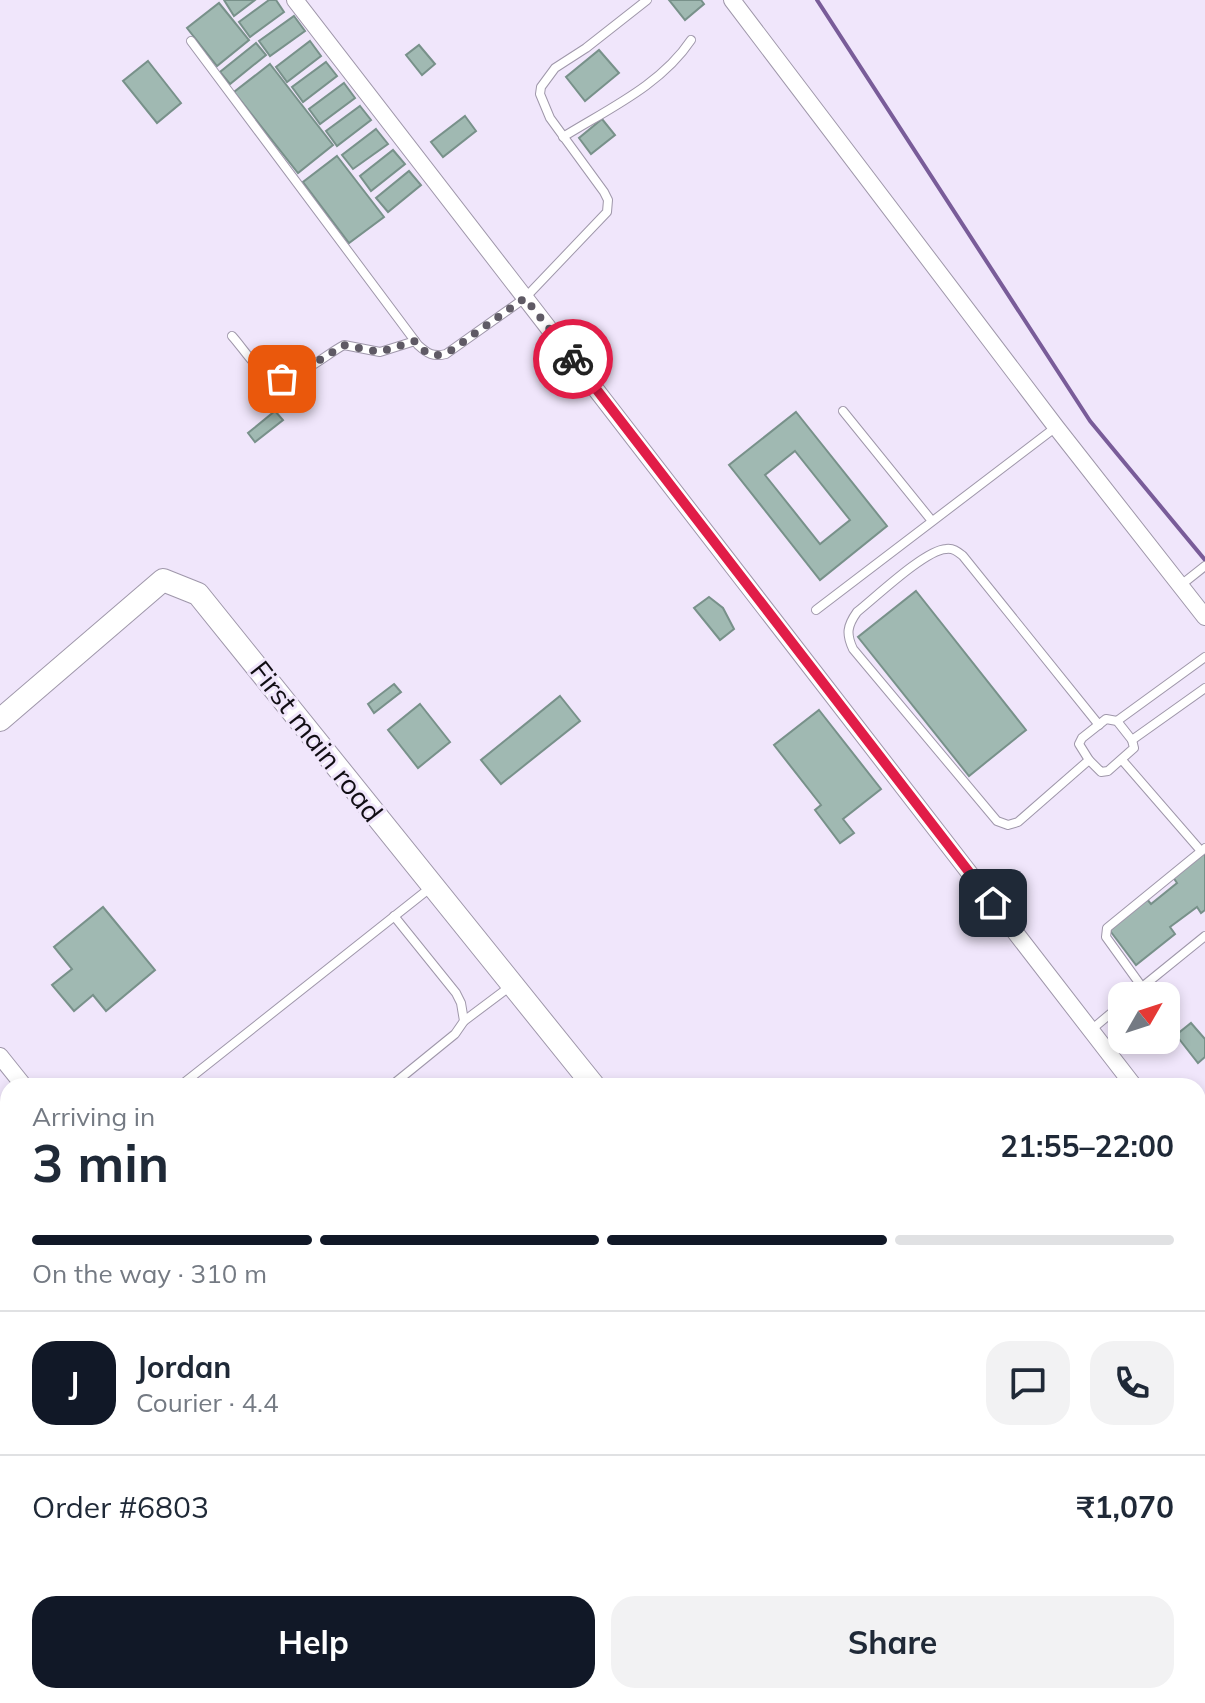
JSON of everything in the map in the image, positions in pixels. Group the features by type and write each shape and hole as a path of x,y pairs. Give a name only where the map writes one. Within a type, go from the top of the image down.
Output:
{"street":[{"path":"295,0 1128,1078"},
{"path":"732,0 1056,427 1205,617"},
{"name":"First main road","path":"0,720 163,580 198,594 588,1078"},
{"path":"0,1056 18,1078"}],"lane":[{"path":"191,41 415,341 428,354 436,356 446,354 525,298 607,212 608,200 604,192 550,118 540,94 545,79 555,68 647,0"},
{"path":"563,137 654,80 680,56 691,40"},
{"path":"232,336 268,375 282,379 292,377 344,345 380,352 415,341"},
{"path":"843,411 932,521"},
{"path":"816,610 1056,427"},
{"path":"1089,760 1018,822 1008,825 997,821 853,649 847,636 849,624 857,612 929,554 955,549 1099,725"},
{"path":"1179,586 1202,568"},
{"path":"1117,721 1205,657"},
{"path":"1132,740 1205,688"},
{"path":"1110,718 1117,721 1132,740 1134,748 1104,772 1097,769 1079,748 1079,741 1110,718"},
{"path":"1122,760 1203,849 1107,928 1106,937 1138,982"},
{"path":"190,1078 432,886"},
{"path":"394,916 456,993 464,1021"},
{"path":"1148,982 1205,936"},
{"path":"401,1078 455,1034 464,1021 512,985"},
{"path":"1091,1030 1108,1016"}],"building":[{"path":"224,0 255,0 234,16"},
{"path":"269,0 276,0 284,12 250,37 239,22"},
{"path":"669,0 701,0 704,4 685,20"},
{"path":"219,3 249,40 217,66 187,28"},
{"path":"294,16 305,31 270,56 259,41"},
{"path":"310,41 321,56 287,82 276,67"},
{"path":"256,43 266,55 230,84 220,72"},
{"path":"419,45 435,64 422,75 406,55"},
{"path":"599,50 619,73 585,101 566,77"},
{"path":"148,61 181,103 157,123 123,81"},
{"path":"326,62 337,76 303,102 292,87"},
{"path":"270,64 333,145 298,173 234,92"},
{"path":"344,83 355,98 320,124 309,109"},
{"path":"360,106 371,120 337,146 326,131"},
{"path":"465,116 476,131 443,157 431,142"},
{"path":"602,119 615,135 591,154 579,138"},
{"path":"376,129 388,144 353,169 342,155"},
{"path":"393,150 405,164 371,191 360,176"},
{"path":"337,156 384,217 349,243 303,182"},
{"path":"409,171 421,185 388,212 376,198"},
{"path":"275,411 283,420 255,442 248,433"},
{"path":"796,412 887,526 820,580 729,465","holes":["795,451 850,520 820,544 765,475"]},
{"path":"916,591 1026,730 969,776 858,637"},
{"path":"709,597 723,608 734,629 720,640 694,608"},
{"path":"394,684 401,692 374,713 368,704"},
{"path":"560,696 580,721 501,784 481,760"},
{"path":"420,704 450,742 418,768 388,730"},
{"path":"819,710 881,789 843,819 854,833 840,843 815,810 821,805 774,745"},
{"path":"1205,852 1205,910 1201,913 1197,907 1170,927 1175,934 1136,965 1108,928 1146,898 1151,904 1177,883 1173,877"},
{"path":"103,907 155,970 106,1011 93,995 74,1011 52,985 72,969 54,947"},
{"path":"1191,1023 1205,1039 1205,1057 1198,1063 1180,1040 1180,1032"}],"waterway":[{"path":"817,0 1090,421 1205,560"}],"way so far":[{"path":"282,379 292,377 344,345 380,352 415,341 428,354 446,354 525,298 573,359"}],"route":[{"path":"573,359 993,903"}]}
